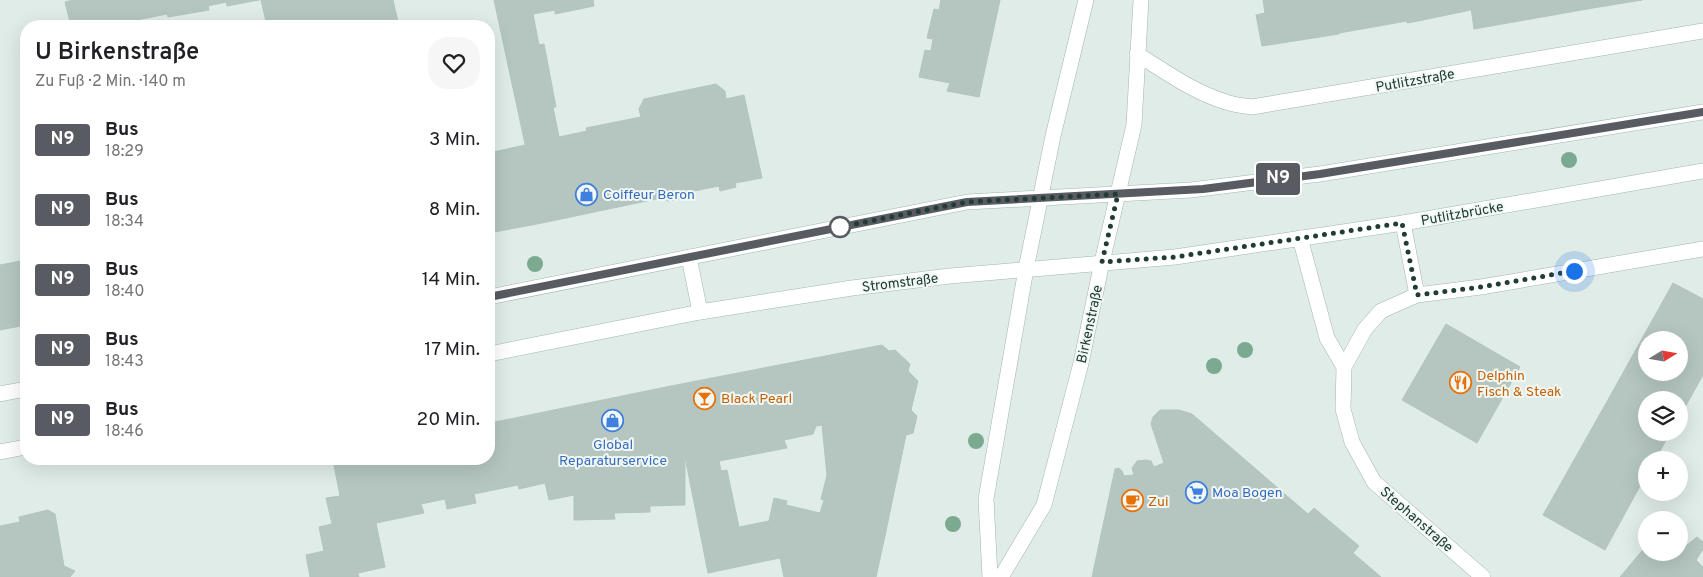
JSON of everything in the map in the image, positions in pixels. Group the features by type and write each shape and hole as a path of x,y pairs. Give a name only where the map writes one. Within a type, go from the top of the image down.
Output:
{"street":[{"path":"990,577 986,498 1026,269 1053,136 1086,0"},
{"name":"Birkenstraße","path":"1001,577 1044,505 1081,363 1134,125 1141,0"},
{"name":"Putlitzstraße","path":"1137,54 1193,89 1228,103 1252,107 1703,31"},
{"path":"495,296 967,202 1215,187 1320,174 1703,112"},
{"name":"Putlitzbrücke","path":"1102,262 1175,257 1402,223 1703,171"},
{"path":"1402,223 1417,295 1481,287 1703,249"},
{"path":"1300,238 1327,338 1344,367"},
{"path":"689,257 700,312"},
{"name":"Stromstraße","path":"495,353 700,312 852,288 1102,262"},
{"name":"Stephanstraße","path":"1417,295 1381,311 1365,329 1344,367 1343,409 1352,442 1374,482 1483,577"},
{"path":"0,394 20,390"},
{"path":"0,452 20,448"}],"building":[{"path":"73,0 164,0 167,14 137,20 70,20 65,2"},
{"path":"164,0 259,0 227,6 226,2 208,6 209,10 168,17"},
{"path":"261,0 393,0 398,20 266,20"},
{"path":"494,0 593,0 594,6 555,14 555,10 533,14 539,45 544,44 556,107 553,107 559,137 587,131 586,128 621,121 637,203 542,223"},
{"path":"941,0 1000,0 979,97 947,91 950,83 919,77 925,50 931,51 933,39 927,38 934,9 939,10"},
{"path":"1263,0 1470,0 1471,10 1407,23 1407,21 1262,46 1256,15 1265,13"},
{"path":"1470,0 1591,0 1593,8 1474,29"},
{"path":"1591,0 1642,0 1593,8"},
{"path":"716,84 725,91 726,99 744,95 762,178 735,183 736,187 720,191 719,186 679,194 680,199 667,201 666,197 637,203 621,121 641,117 639,109 644,99"},
{"path":"525,145 542,223 495,232 495,152"},
{"path":"20,261 20,326 0,330 0,265"},
{"path":"1673,283 1703,299 1703,375 1688,402 1688,391 1638,391 1638,415 1609,398 1638,346 1638,381 1688,381 1688,331 1646,331"},
{"name":"Delphin Fisch & Steak","path":"1446,324 1520,367 1477,443 1402,400"},
{"path":"882,345 889,351 895,350 910,364 908,371 918,381 911,410 917,416 913,433 906,435 885,536 708,573 671,386","holes":["822,425 827,475 821,499 824,500 820,513 786,505 787,501 774,498 769,521 739,527 727,470 721,471 719,461 787,448 784,440 813,434 816,426"]},
{"path":"671,386 685,462 685,505 650,506 650,512 614,513 615,519 574,520 574,495 549,500 545,483 519,489 505,420"},
{"path":"1609,398 1638,415 1638,441 1666,441 1660,451 1638,451 1638,490 1605,550 1543,515"},
{"name":"Moa Bogen","path":"1160,410 1179,410 1192,414 1308,514 1314,508 1359,546 1353,553 1381,577 1092,577 1115,469 1119,468 1124,476 1134,475 1132,468 1137,461 1151,461 1154,467 1164,463 1151,424 1153,417"},
{"path":"505,420 518,485 474,494 476,503 447,509 445,499 421,504 424,513 376,523 385,567 358,573 359,577 310,577 306,555 324,551 319,527 332,524 326,498 340,496 334,465 495,465 495,422"},
{"path":"48,510 55,514 64,566 75,571 70,577 13,577 13,572 7,574 0,537 0,526 20,522 19,517"},
{"path":"885,536 876,577 784,577 780,558"},
{"path":"0,537 7,574 13,572 13,577 0,577"},
{"path":"1697,537 1703,542 1703,549 1696,560 1703,567 1703,577 1620,577 1638,556 1638,561 1688,561 1688,544"}],"bus line":[{"name":"N9","path":"495,296 967,202 1203,189 1320,174 1703,112"}],"place":[{"name":"Coiffeur Beron","path":"587,194"},
{"name":"Delphin Fisch & Steak","path":"1461,383"},
{"name":"Black Pearl","path":"705,398"},
{"name":"Global Reparaturservice","path":"613,421"},
{"name":"Moa Bogen","path":"1196,492"},
{"name":"Zui","path":"1132,501"}],"route":[{"path":"840,227 835,228 967,202 1118,194 1102,262 1175,257 1402,223 1417,295 1481,287 1574,271"}]}
